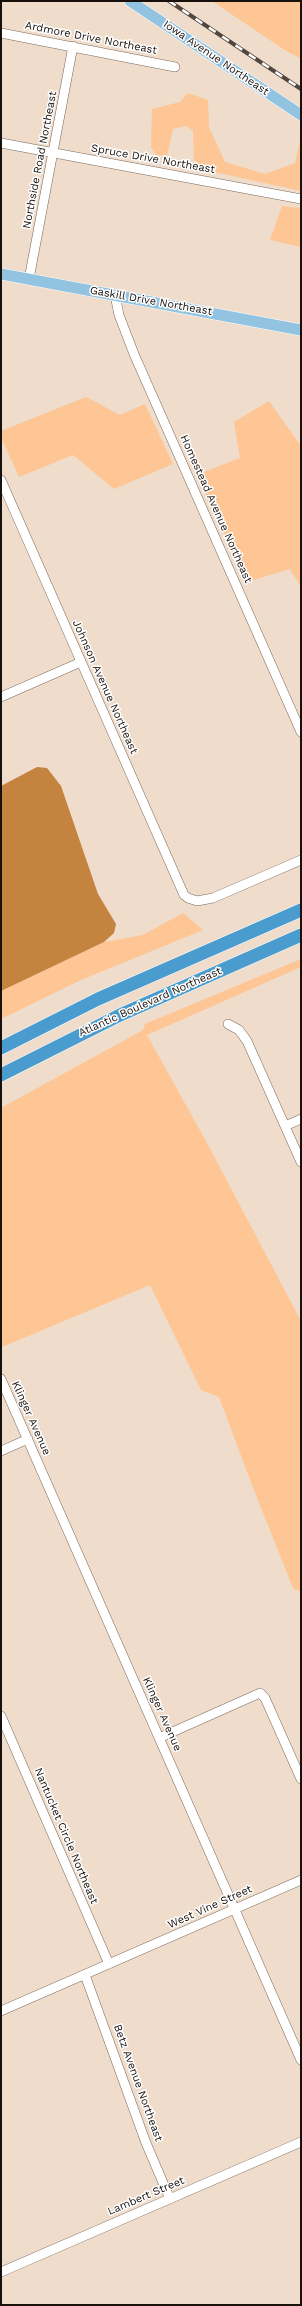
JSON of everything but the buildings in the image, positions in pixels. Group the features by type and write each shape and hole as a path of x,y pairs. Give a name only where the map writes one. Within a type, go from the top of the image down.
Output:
{"highway":[{"name":"Atlantic Boulevard Northeast","path":"1,1048 98,999 301,910"},
{"name":"Atlantic Boulevard Northeast","path":"1,1075 120,1014 301,935"}],"main road":[{"name":"Iowa Avenue Northeast","path":"130,1 301,115"},
{"name":"Gaskill Drive Northeast","path":"1,274 301,330"}],"street":[{"name":"Ardmore Drive Northeast","path":"1,33 176,67"},
{"name":"Northside Road Northeast","path":"29,279 73,46"},
{"name":"Spruce Drive Northeast","path":"1,143 301,199"},
{"name":"Homestead Avenue Northeast","path":"115,295 119,315 134,354 301,732"},
{"name":"Johnson Avenue Northeast","path":"1,480 184,895 192,900 214,898 301,860"},
{"path":"1,697 81,662"},
{"path":"228,1024 239,1030 247,1041 301,1162"},
{"path":"285,1126 301,1119"},
{"name":"Klinger Avenue","path":"1,1379 301,2060"},
{"path":"1,1451 28,1440"},
{"path":"159,1738 260,1693 265,1698 301,1780"},
{"name":"Nantucket Circle Northeast","path":"1,1716 109,1964"},
{"name":"West Vine Street","path":"1,2011 301,1880"},
{"name":"Betz Avenue Northeast","path":"85,1975 146,2143 170,2199"},
{"name":"Lambert Street","path":"1,2272 301,2142"}],"shaded area":[{"path":"212,1 301,1 301,59 283,49"},
{"path":"188,93 208,100 209,127 225,162 265,174 295,163 301,137 301,191 205,170 194,160 193,131 186,126 173,129 167,156 156,155 151,147 152,109 180,102"},
{"path":"282,206 301,208 301,247 270,240"},
{"path":"86,397 120,415 145,404 173,464 114,489 73,455 19,477 1,437 1,431"},
{"path":"269,401 301,446 301,587 290,569 247,582 196,475 240,458 234,422"},
{"path":"37,767 47,768 61,786 98,894 116,924 114,933 104,942 1,991 1,786"},
{"path":"183,913 203,930 81,980 1,1019 1,991 104,942 143,935"},
{"path":"301,959 301,967 147,1035 207,1143 301,1321 301,1592 293,1588 219,1397 201,1390 150,1285 2,1347 1,1108 143,1030 145,1024"}],"railway":[{"path":"169,1 301,89"}]}
